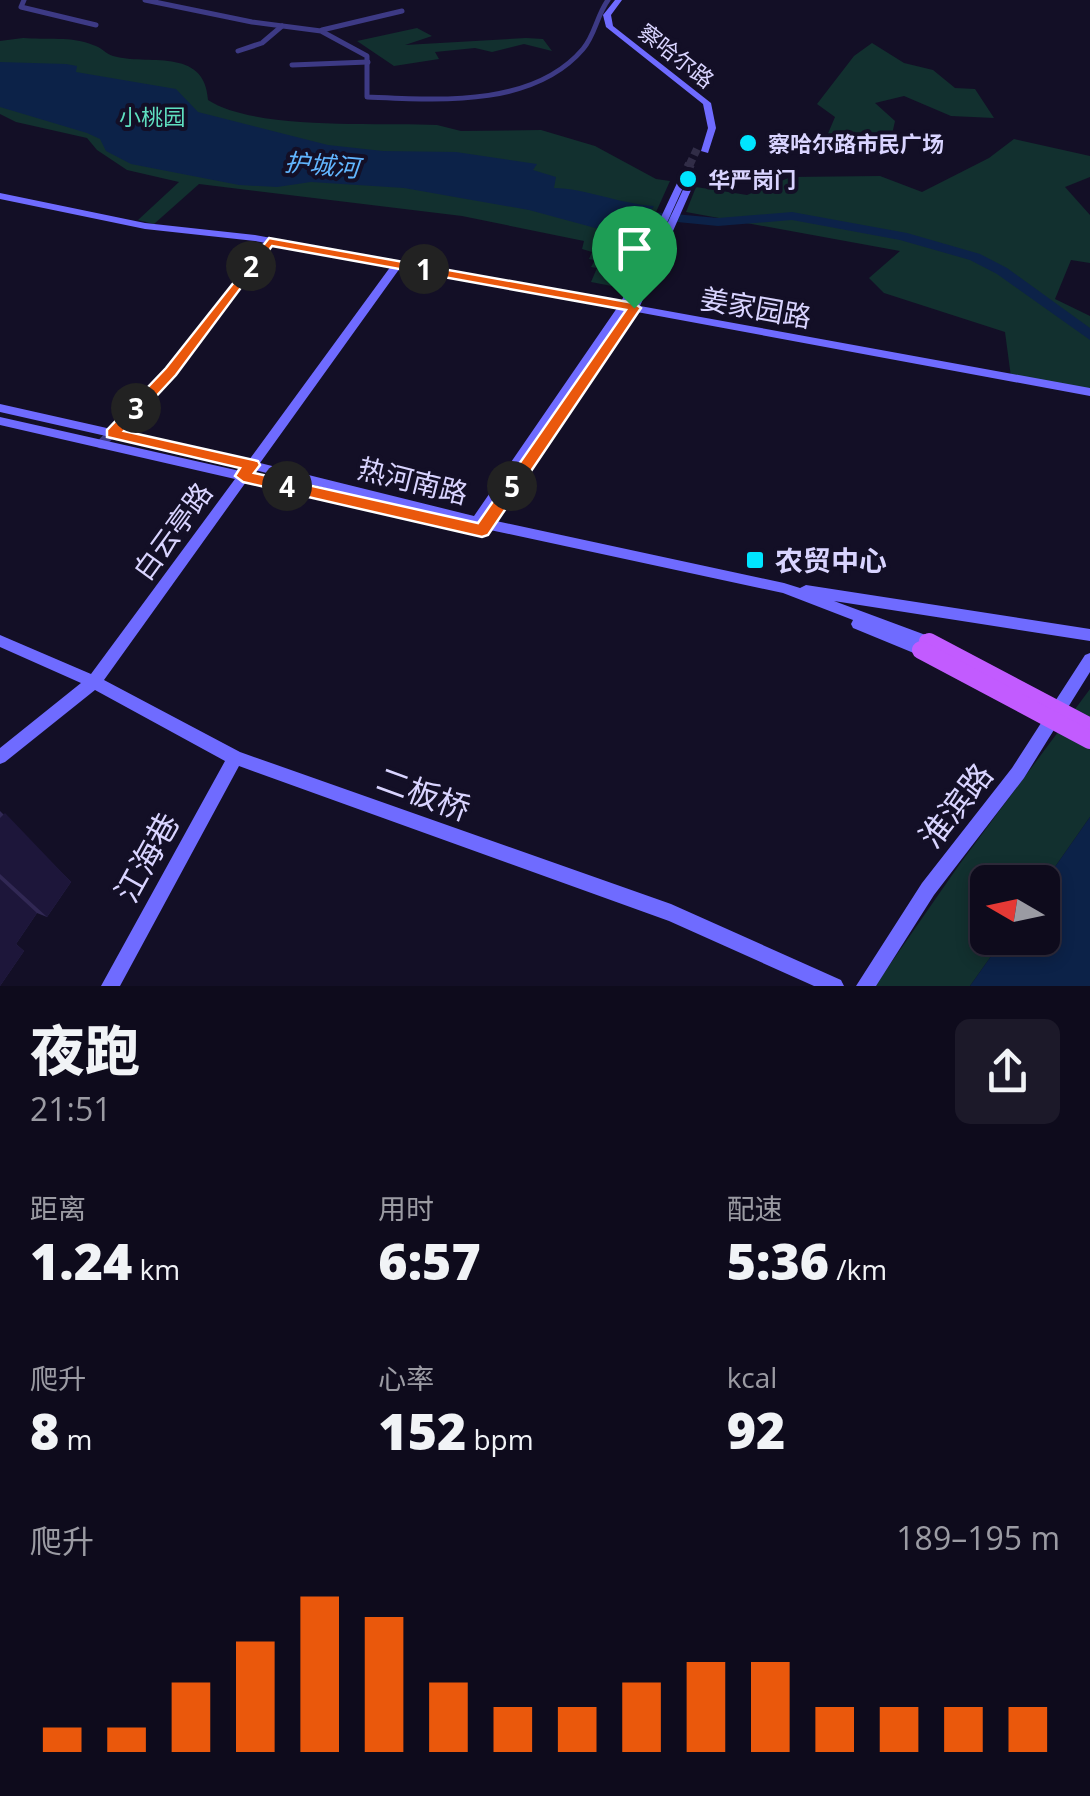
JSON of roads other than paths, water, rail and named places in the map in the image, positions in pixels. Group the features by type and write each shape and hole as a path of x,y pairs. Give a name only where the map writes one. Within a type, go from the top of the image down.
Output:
{"main road":[{"path":"923,645 1090,727"},
{"path":"923,645 1090,740"}],"street":[{"path":"24,0 21,7 32,11 96,24"},
{"path":"144,0 320,30 402,12"},
{"path":"197,10 206,0"},
{"path":"320,30 366,56 366,98 421,100 540,83 561,71 586,46 599,10 613,0"},
{"name":"察哈尔路","path":"613,0 602,15 604,28 700,104 704,126 701,150"},
{"path":"238,51 262,43 282,26"},
{"path":"292,65 368,62"},
{"path":"480,526 629,307 687,181"},
{"name":"姜家园路","path":"0,196 145,226 269,241 1090,392"},
{"path":"107,439 171,372 269,241"},
{"name":"白云亭路","path":"0,758 94,682 397,264"},
{"name":"热河南路","path":"1,413 783,594 923,645"},
{"name":"热河南路","path":"480,526 784,588 923,645"},
{"path":"784,588 1090,635"},
{"name":"二板桥","path":"0,642 94,682 235,758 670,913 834,986"},
{"name":"淮滨路","path":"865,986 928,888 1018,773 1090,658"},
{"name":"江海巷","path":"110,986 235,758"}],"water":[{"name":"护城河","path":"0,62 66,64 77,66 76,72 176,89 198,112 328,145 456,152 537,164 533,170 556,177 554,188 654,206 643,222 626,229 599,229 529,210 404,188 311,182 277,187 239,185 131,164 106,151 100,139 87,133 0,107"},
{"path":"1090,817 1090,986 970,986 992,955 1060,955 1060,865 1056,865"}],"waterway":[{"path":"631,214 718,222 792,216 902,236 975,257 1002,271 1090,335"}],"tunnel":[{"path":"689,166 697,149"},
{"path":"682,181 690,164"}],"place":[{"name":"察哈尔路市民广场","path":"748,143"},
{"name":"华严岗门","path":"688,179"},
{"name":"农贸中心","path":"755,560"}],"park label":[{"name":"小桃园","path":"152,116"}]}
